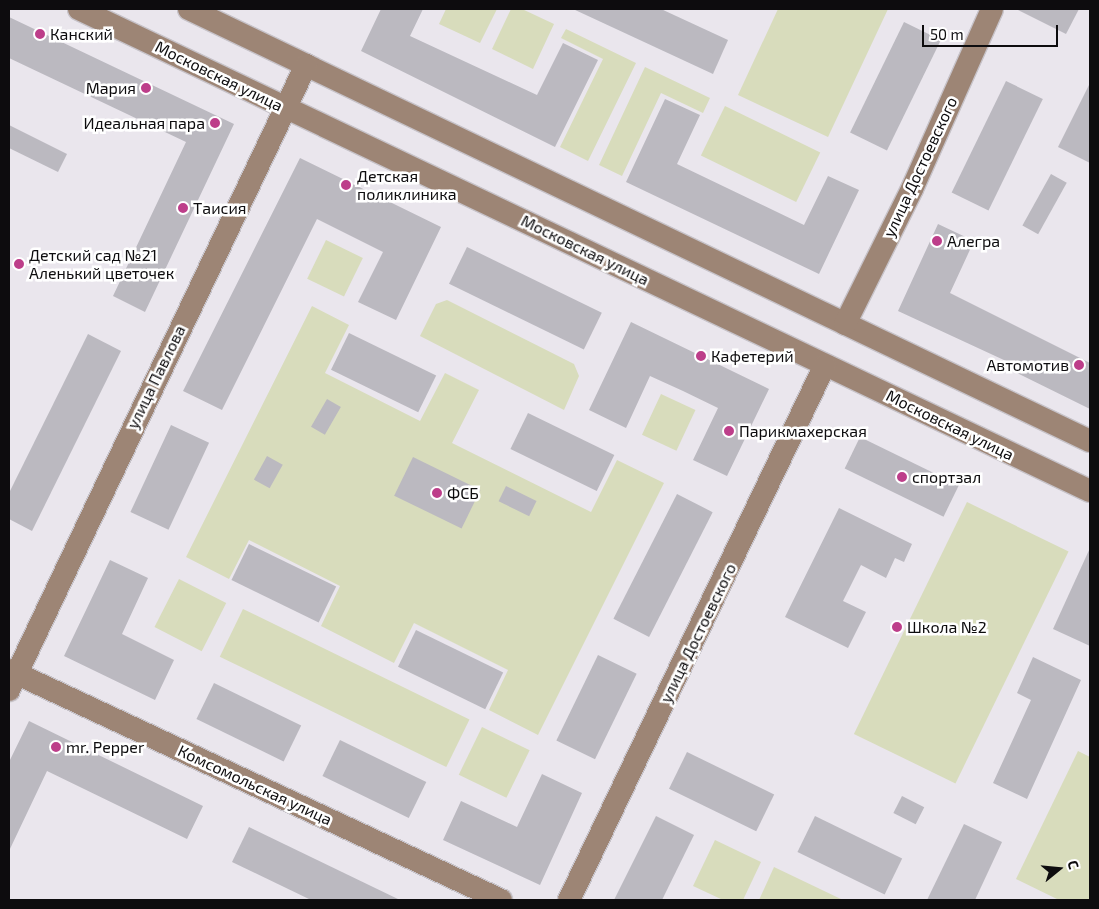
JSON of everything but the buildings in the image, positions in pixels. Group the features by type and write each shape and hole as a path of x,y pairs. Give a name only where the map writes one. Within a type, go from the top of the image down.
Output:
{"street":[{"name":"Московская улица","path":"79,9 1090,492"},
{"path":"189,9 1090,441"},
{"name":"улица Достоевского","path":"845,324 912,188 992,9"},
{"name":"улица Павлова","path":"11,678 306,65"},
{"name":"улица Достоевского","path":"569,900 825,365"},
{"name":"Комсомольская улица","path":"11,678 501,900"}],"green space":[{"path":"446,9 497,9 480,43 439,24"},
{"path":"511,9 522,9 554,24 533,69 492,49"},
{"path":"778,9 888,9 828,137 738,95"},
{"path":"566,29 636,63 588,161 560,147 603,59 561,38"},
{"path":"645,67 710,98 703,113 661,93 622,176 599,165"},
{"path":"725,106 820,152 796,202 701,155"},
{"path":"326,240 363,258 344,297 307,279"},
{"path":"447,300 574,364 579,376 564,410 420,336 436,304"},
{"path":"312,306 349,325 325,373 420,421 445,373 479,390 452,443 591,512 617,460 664,483 538,735 489,710 508,670 414,623 394,663 321,626 340,586 249,540 229,579 186,557"},
{"path":"661,394 695,410 676,451 642,435"},
{"path":"967,502 1069,552 955,783 854,734"},
{"path":"179,579 226,603 202,651 154,627"},
{"path":"243,609 469,719 446,767 220,657"},
{"path":"482,727 530,750 506,798 459,775"},
{"path":"1078,751 1090,757 1090,900 1059,900 1016,879"},
{"path":"715,840 761,862 743,900 723,900 693,886"},
{"path":"774,867 843,900 759,900"}],"place":[{"name":"Канский","path":"40,34"},
{"name":"Мария","path":"146,88"},
{"name":"Идеальная пара","path":"215,123"},
{"name":"Детская поликлиника","path":"346,185"},
{"name":"Таисия","path":"183,208"},
{"name":"Алегра","path":"937,241"},
{"name":"Детский сад №21 Аленький цветочек","path":"19,264"},
{"name":"Кафетерий","path":"701,356"},
{"name":"Автомотив","path":"1079,365"},
{"name":"Парикмахерская","path":"729,431"},
{"name":"спортзал","path":"902,477"},
{"name":"ФСБ","path":"437,493"},
{"name":"Школа №2","path":"897,627"},
{"name":"mr. Pepper","path":"56,747"}]}
